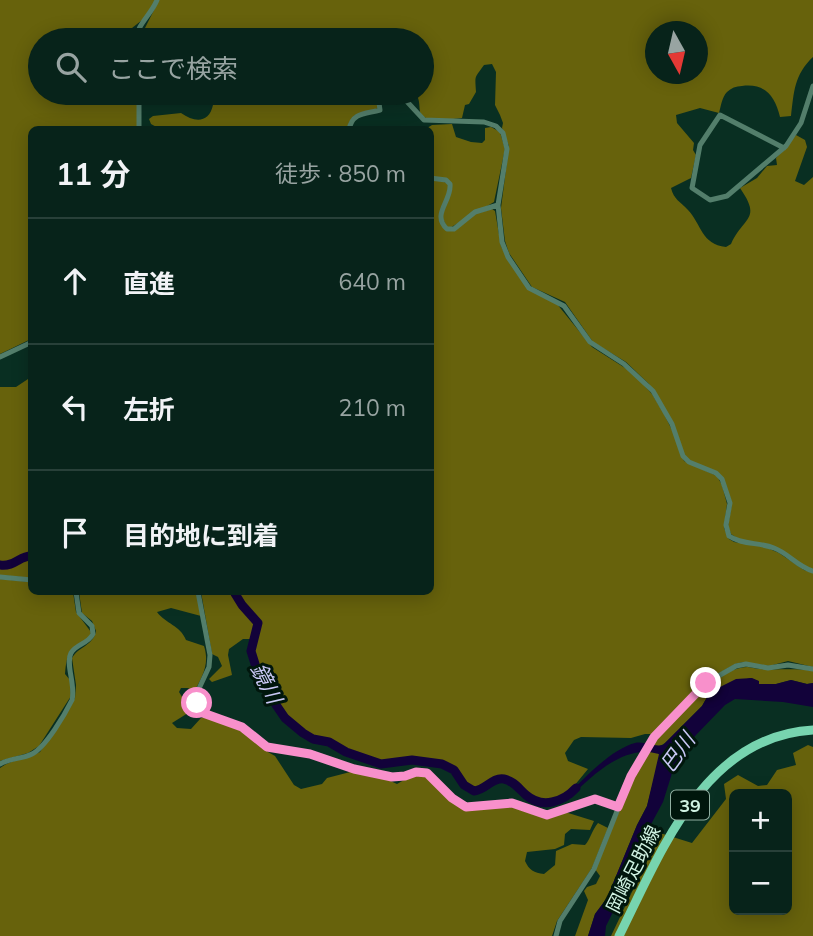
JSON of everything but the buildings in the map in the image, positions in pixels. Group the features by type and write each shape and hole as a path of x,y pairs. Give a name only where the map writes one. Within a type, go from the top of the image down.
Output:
{"main road":[{"name":"岡崎足助線","path":"618,936 672,830 718,771 741,752 772,738 790,732 813,730"}],"street":[{"path":"139,28 150,16 157,0"},
{"path":"784,148 720,115 700,145 692,188 710,200 722,198 733,191 784,148 801,123 813,86"},
{"path":"139,105 139,126"},
{"path":"350,126 356,116 380,110 379,105"},
{"path":"410,105 424,120 484,122 499,129 506,138 507,149 498,205 502,242 525,283 534,291 564,306 590,342 624,364 647,384 672,424 683,456 689,462 716,473 722,480 730,503 726,525 730,536 738,541 775,548 813,571"},
{"path":"434,178 446,180 450,184 451,192 440,216 443,226 449,230 475,212 498,205"},
{"path":"0,357 28,344"},
{"path":"0,577 28,580"},
{"path":"0,764 30,755 40,748 72,700 74,690 69,657 75,649 89,641 93,634 92,626 79,613 76,595"},
{"path":"199,595 210,655 209,667 196,695 197,703 203,713 242,727 267,747 310,754 354,769 392,777 416,772 427,773 452,798 466,807 512,803 547,815 595,799 618,807"},
{"path":"556,936 560,921 594,869 631,776 644,754 652,741 706,683 736,666 746,664 768,668 788,665 813,669"}],"shaded area":[{"path":"0,0 155,0 146,17 132,28 28,28 28,105 138,105 137,126 28,126 28,340 0,354"},
{"path":"159,0 813,0 813,57 798,77 791,116 780,117 768,92 750,86 738,86 725,94 719,113 700,108 676,115 677,123 694,143 693,150 696,155 691,178 671,188 707,238 726,247 749,218 750,206 740,188 757,178 767,166 777,165 776,158 796,135 805,140 807,147 795,181 804,185 813,177 813,569 766,544 740,540 731,534 728,526 732,503 724,480 686,458 649,384 626,362 593,342 565,302 532,287 509,253 501,208 509,146 495,105 496,72 492,64 484,65 477,75 476,92 469,104 465,105 462,118 435,120 421,115 419,105 434,105 434,28 145,28"},
{"path":"213,105 378,105 379,108 355,115 348,126 155,126 149,119 153,116 181,113 201,120 211,111"},
{"path":"452,124 456,137 482,143 485,140 485,128 491,127 500,132 505,149 494,202 448,229 442,217 452,185 434,178 432,125"},
{"path":"434,179 443,180 449,185 440,222 447,231 475,214 492,209 495,211 501,246 531,291 557,304 592,347 633,373 652,394 670,424 684,461 717,476 722,485 727,504 724,528 729,539 765,547 813,573 813,667 788,661 769,666 743,662 735,664 714,676 655,734 631,738 581,737 574,740 565,753 568,761 588,769 565,797 555,800 534,798 513,780 496,776 483,787 474,789 453,767 443,762 411,758 380,763 331,742 309,736 286,716 268,692 256,665 254,639 243,639 229,649 232,675 212,682 209,679 222,666 218,657 212,654 202,595 434,595"},
{"path":"28,379 28,578 0,575 0,387 16,387"},
{"path":"0,579 28,582 28,595 73,595 76,612 91,632 90,637 69,655 65,674 70,680 71,696 39,746 28,753 0,761"},
{"path":"79,595 197,595 201,616 171,608 157,612 180,631 186,640 204,646 206,653 204,670 194,692 181,688 179,692 189,708 188,713 172,723 177,728 191,729 201,718 206,717 238,727 275,756 294,785 301,789 354,771 382,777 397,784 411,776 423,775 450,800 463,808 505,805 542,817 565,812 594,821 590,830 571,829 565,834 564,845 555,849 527,852 525,861 528,867 544,874 555,865 556,851 572,844 585,845 598,823 608,828 592,868 557,921 552,936 0,936 0,768 40,752 75,698 72,658 92,640 96,631 92,621 82,613"},
{"path":"748,667 813,671 813,683 791,680 776,684 759,684 750,678 710,692 702,706 665,743 651,746 681,710 708,685 736,669"},
{"path":"808,745 813,747 813,936 611,936 660,833 692,843 726,799 724,784 738,775 758,786 767,785 777,770 796,765 793,753"},
{"path":"648,751 660,756 647,806 607,898 595,914 588,936 575,936 588,900 584,891 596,884 600,876 595,869 634,776"}],"water":[{"name":"巴川","path":"752,678 759,681 759,684 776,684 791,680 813,683 813,707 735,699 725,705 695,736 678,768 673,770 663,802 636,852 628,882 606,926 605,936 588,936 595,914 607,898 647,806 659,754 634,753 623,757 600,770 568,797 569,794 599,764 626,746 635,743 663,745 702,706 710,692 736,679"}],"waterway":[{"name":"鏡川","path":"0,565 28,556"},
{"name":"鏡川","path":"236,595 258,623 251,651 261,683 285,718 313,739 329,742 346,752 381,764 412,760 442,764 454,770 464,785 474,791 504,779 514,783 532,799 545,803 559,800 576,788"}],"route":[{"path":"197,703 203,713 242,727 267,747 310,754 354,769 392,777 416,772 427,773 452,798 466,807 512,803 547,815 595,799 602,799 618,807 631,776 654,737 706,683"}]}
